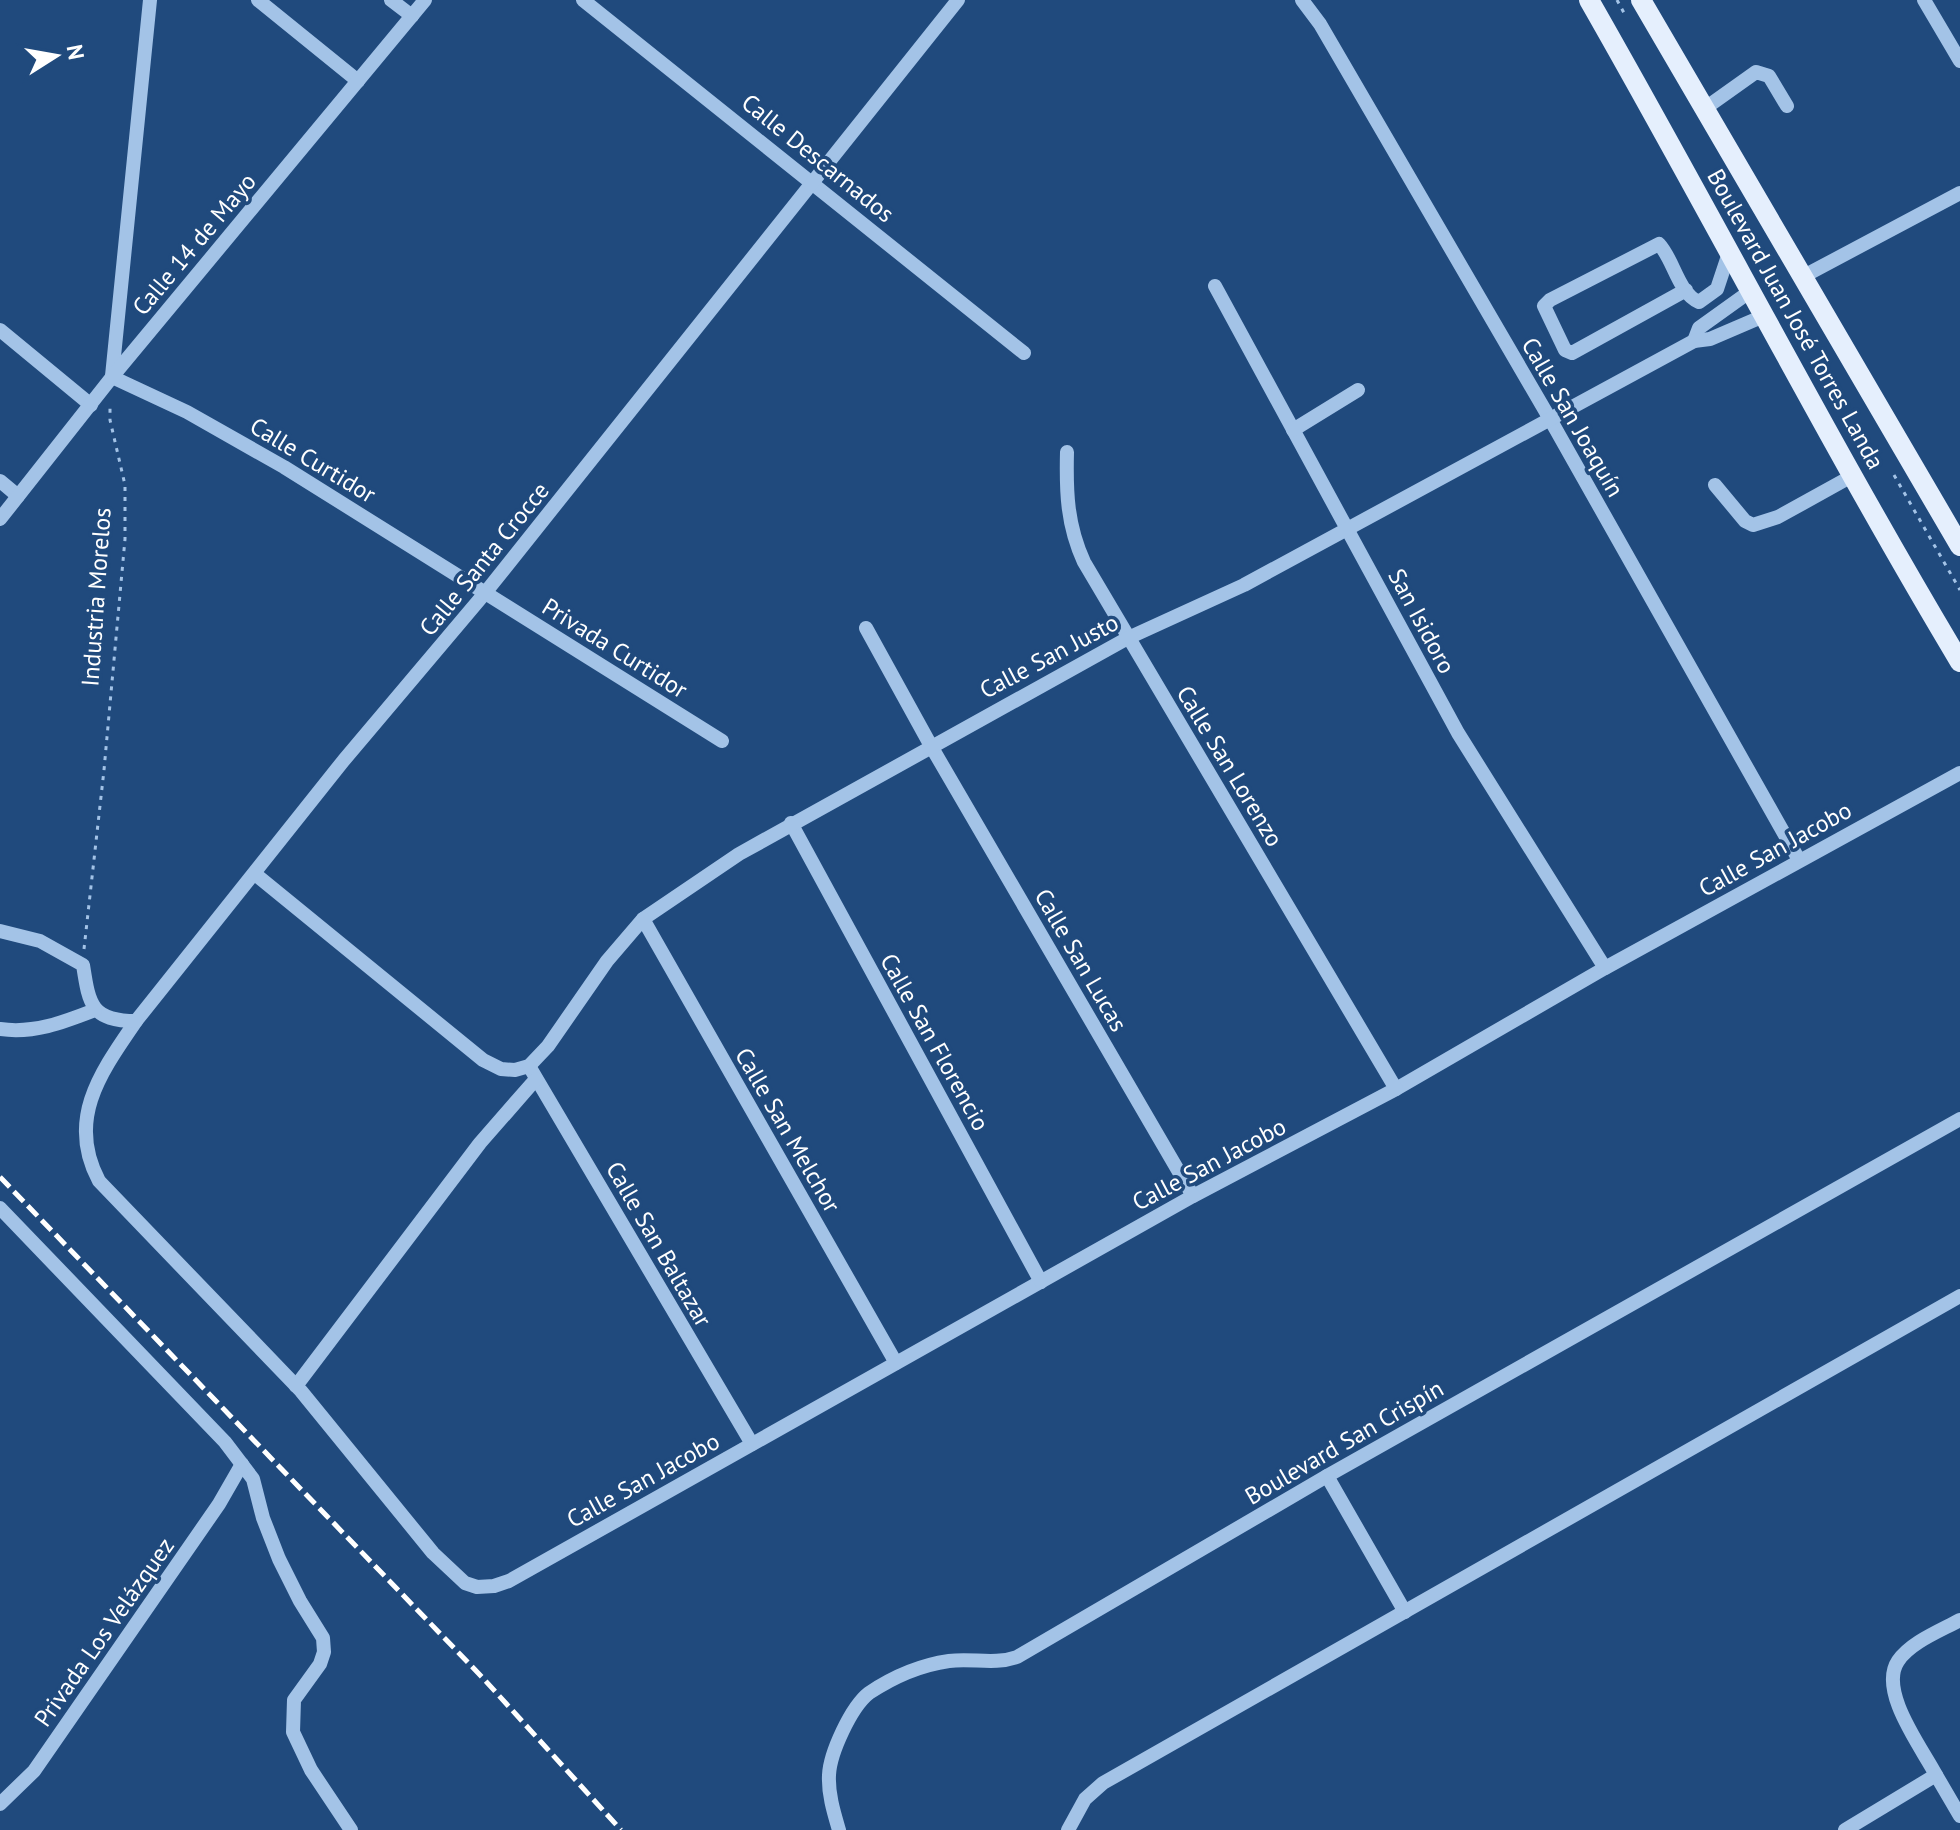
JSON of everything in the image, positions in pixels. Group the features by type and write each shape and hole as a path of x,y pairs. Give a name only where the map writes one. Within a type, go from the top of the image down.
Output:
{"main road":[{"name":"Boulevard Juan José Torres Landa","path":"1589,0 1766,315 1881,529 1960,662"},
{"name":"Boulevard Juan José Torres Landa","path":"1641,0 1960,546"}],"street":[{"path":"112,377 150,0"},
{"path":"258,0 358,81"},
{"path":"391,0 412,16"},
{"name":"Calle 14 de Mayo","path":"0,519 112,377 425,0"},
{"name":"Calle Descarnados","path":"583,0 1024,353"},
{"name":"Calle Santa Crocce","path":"296,1386 99,1181 89,1162 85,1127 89,1103 109,1061 136,1021 344,760 485,593 958,0"},
{"name":"Calle San Joaquín","path":"1302,0 1320,24 1550,419 1799,860"},
{"path":"1924,0 1960,61"},
{"path":"1704,109 1756,72 1769,76 1787,106"},
{"path":"1802,277 1960,193"},
{"path":"1686,290 1572,353 1565,350 1544,306 1550,300 1659,244 1686,290 1699,302 1717,289 1730,250"},
{"name":"San Isidoro","path":"1215,286 1458,733 1605,968"},
{"name":"Calle San Justo","path":"1694,341 1699,328 1752,290"},
{"name":"Calle San Justo","path":"296,1386 532,1072 607,961 643,919 791,823 1128,638 1244,585 1694,341 1710,339 1766,315"},
{"path":"0,330 91,405"},
{"name":"Calle Curtidor","path":"112,377 187,412 284,467 485,593"},
{"path":"1293,430 1358,390"},
{"name":"Calle San Lorenzo","path":"1067,452 1067,510 1075,543 1128,638 1396,1089"},
{"path":"1715,485 1745,521 1753,525 1778,517 1852,476"},
{"path":"0,481 18,496"},
{"name":"Privada Curtidor","path":"485,593 722,741"},
{"name":"Calle San Lucas","path":"866,628 931,746 1193,1196"},
{"name":"Calle San Jacobo","path":"296,1386 433,1553 465,1583 477,1587 509,1581 1193,1196 1396,1089 1605,968 1960,773"},
{"name":"Calle San Florencio","path":"791,823 1041,1282"},
{"path":"255,874 483,1060 501,1069 532,1072"},
{"name":"Calle San Melchor","path":"643,919 896,1363"},
{"path":"0,931 40,941 83,965 90,1002 95,1010 119,1021 136,1021"},
{"path":"0,1029 33,1030 95,1010"},
{"name":"Calle San Baltazar","path":"532,1072 752,1444"},
{"name":"Boulevard San Crispín","path":"839,1830 832,1808 829,1774 836,1743 867,1695 907,1672 951,1661 989,1663 1017,1657 1327,1476 1960,1119"},
{"path":"0,1208 225,1442 254,1483 279,1559 323,1638 324,1652 320,1664 294,1700 293,1732 318,1781 351,1830"},
{"path":"1068,1830 1085,1799 1103,1783 1960,1296"},
{"name":"Privada Los Velázquez","path":"0,1804 34,1771 202,1530 242,1464"},
{"path":"1327,1476 1405,1612"},
{"path":"1960,1620 1925,1639 1899,1660 1893,1673 1895,1699 1960,1816"},
{"path":"1845,1830 1936,1775"}],"path":[{"path":"1766,315 1802,277"},
{"name":"Industria Morelos","path":"83,965 125,539 125,485 110,420 112,377"}],"railway":[{"path":"0,1177 482,1677 621,1830"}]}
